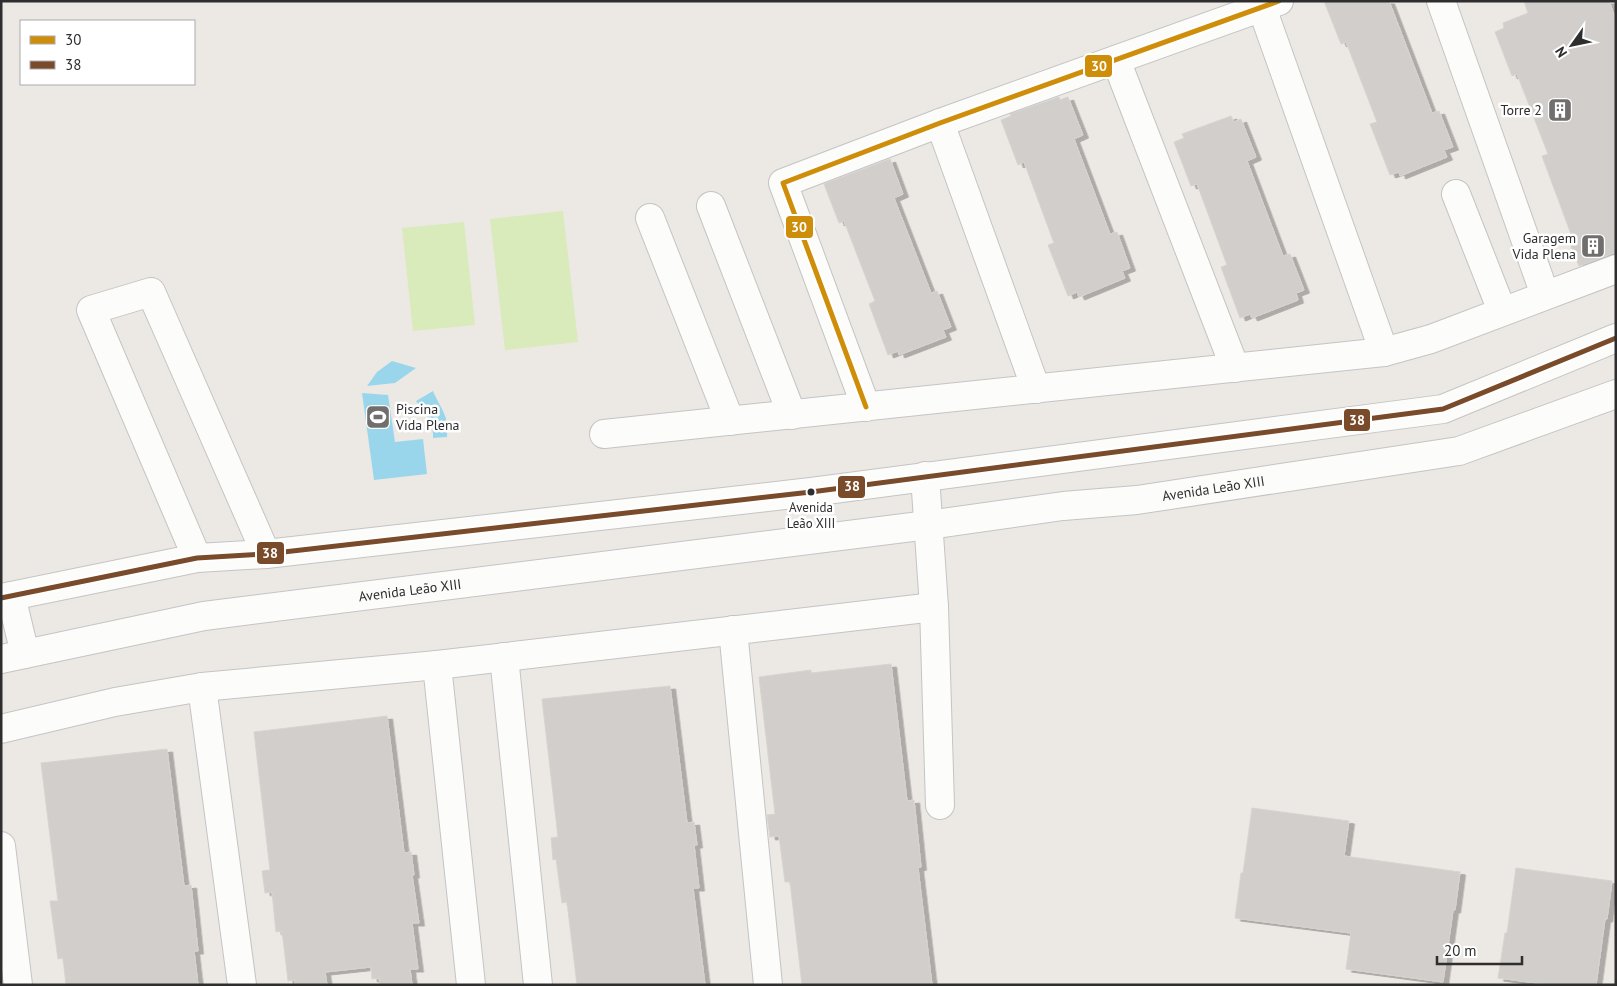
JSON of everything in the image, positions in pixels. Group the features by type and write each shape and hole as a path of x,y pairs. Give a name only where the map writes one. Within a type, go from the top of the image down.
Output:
{"street":[{"path":"1441,1 1545,295"},
{"path":"866,407 783,183 940,123 1271,5 1384,352"},
{"path":"1116,60 1235,368"},
{"path":"940,123 1036,389"},
{"path":"1456,194 1502,311"},
{"path":"711,206 792,415"},
{"path":"650,218 730,421"},
{"path":"604,434 1384,352 1431,340 1616,268"},
{"path":"197,558 91,310 151,292 266,554"},
{"path":"13,656 6,597 197,558 266,554 811,492 1443,409 1616,338"},
{"name":"Avenida Leão XIII","path":"13,656 204,616 928,525 1063,506 1137,500 1459,451 1616,394"},
{"path":"925,476 934,606 940,805"},
{"path":"1,729 114,702 202,687 437,665 934,606"},
{"path":"733,630 768,985"},
{"path":"504,657 538,985"},
{"path":"437,665 471,985"},
{"path":"202,687 242,985"},
{"path":"1,846 18,985"}],"green space":[{"path":"563,211 578,342 505,350 490,219"},
{"path":"464,222 475,325 413,331 402,228"}],"water":[{"name":"Piscina Vida Plena","path":"392,361 416,368 395,383 367,386 377,372"},
{"path":"433,391 446,417 447,437 433,438 431,423 416,401"},
{"name":"Piscina Vida Plena","path":"362,393 388,395 395,442 423,439 427,474 374,480"}],"building":[{"path":"1324,1 1389,1 1432,113 1439,111 1453,147 1444,150 1447,157 1400,176 1399,172 1390,175 1370,124 1377,122 1346,42 1341,44"},
{"path":"1524,1 1609,1 1616,20 1616,252 1579,266 1568,239 1572,237 1542,156 1548,154 1517,74 1512,76 1495,32 1504,28 1503,23 1528,13"},
{"path":"1059,97 1060,100 1068,97 1083,135 1074,139 1110,234 1117,232 1130,268 1122,271 1125,278 1079,297 1077,292 1068,296 1048,245 1054,243 1024,162 1018,165 1001,120 1011,116 1010,114"},
{"path":"1231,116 1234,122 1241,119 1256,157 1247,161 1283,256 1290,254 1304,290 1296,293 1298,300 1252,318 1250,314 1240,318 1221,267 1227,265 1197,184 1191,186 1174,142 1184,138 1182,134"},
{"path":"890,159 903,194 894,198 931,293 937,291 951,327 943,330 946,337 899,355 898,351 888,355 869,304 875,301 844,221 839,223 824,184"},
{"path":"891,664 907,801 914,800 921,867 918,868 932,985 802,985 790,882 785,882 779,836 770,837 767,815 775,814 759,677 811,670 811,673"},
{"path":"670,686 687,823 694,822 697,845 694,845 699,888 693,888 705,985 577,985 567,902 562,903 556,859 553,860 551,838 558,837 542,699"},
{"path":"387,716 404,853 411,852 414,875 412,875 419,923 412,923 418,969 410,969 412,985 380,985 379,978 372,979 371,967 325,972 327,985 295,985 295,980 288,981 282,931 276,932 272,892 265,893 262,871 270,870 254,732"},
{"path":"167,749 184,886 191,885 198,951 194,951 198,985 66,985 63,958 58,959 50,901 58,901 41,763"},
{"path":"1252,808 1349,821 1344,856 1460,872 1443,982 1346,969 1351,933 1235,918"},
{"path":"1516,868 1612,881 1596,985 1552,985 1498,978 1505,933 1507,933"}],"transit line":[{"name":"30","path":"866,407 783,183 940,123 1279,1"},
{"name":"38","path":"1,598 197,558 266,554 811,492 1443,409 1616,338"}],"place":[{"name":"Torre 2","path":"1560,110"},
{"name":"Garagem Vida Plena","path":"1593,246"},
{"name":"Piscina Vida Plena","path":"378,417"},
{"name":"Avenida Leão XIII","path":"811,492"}]}
